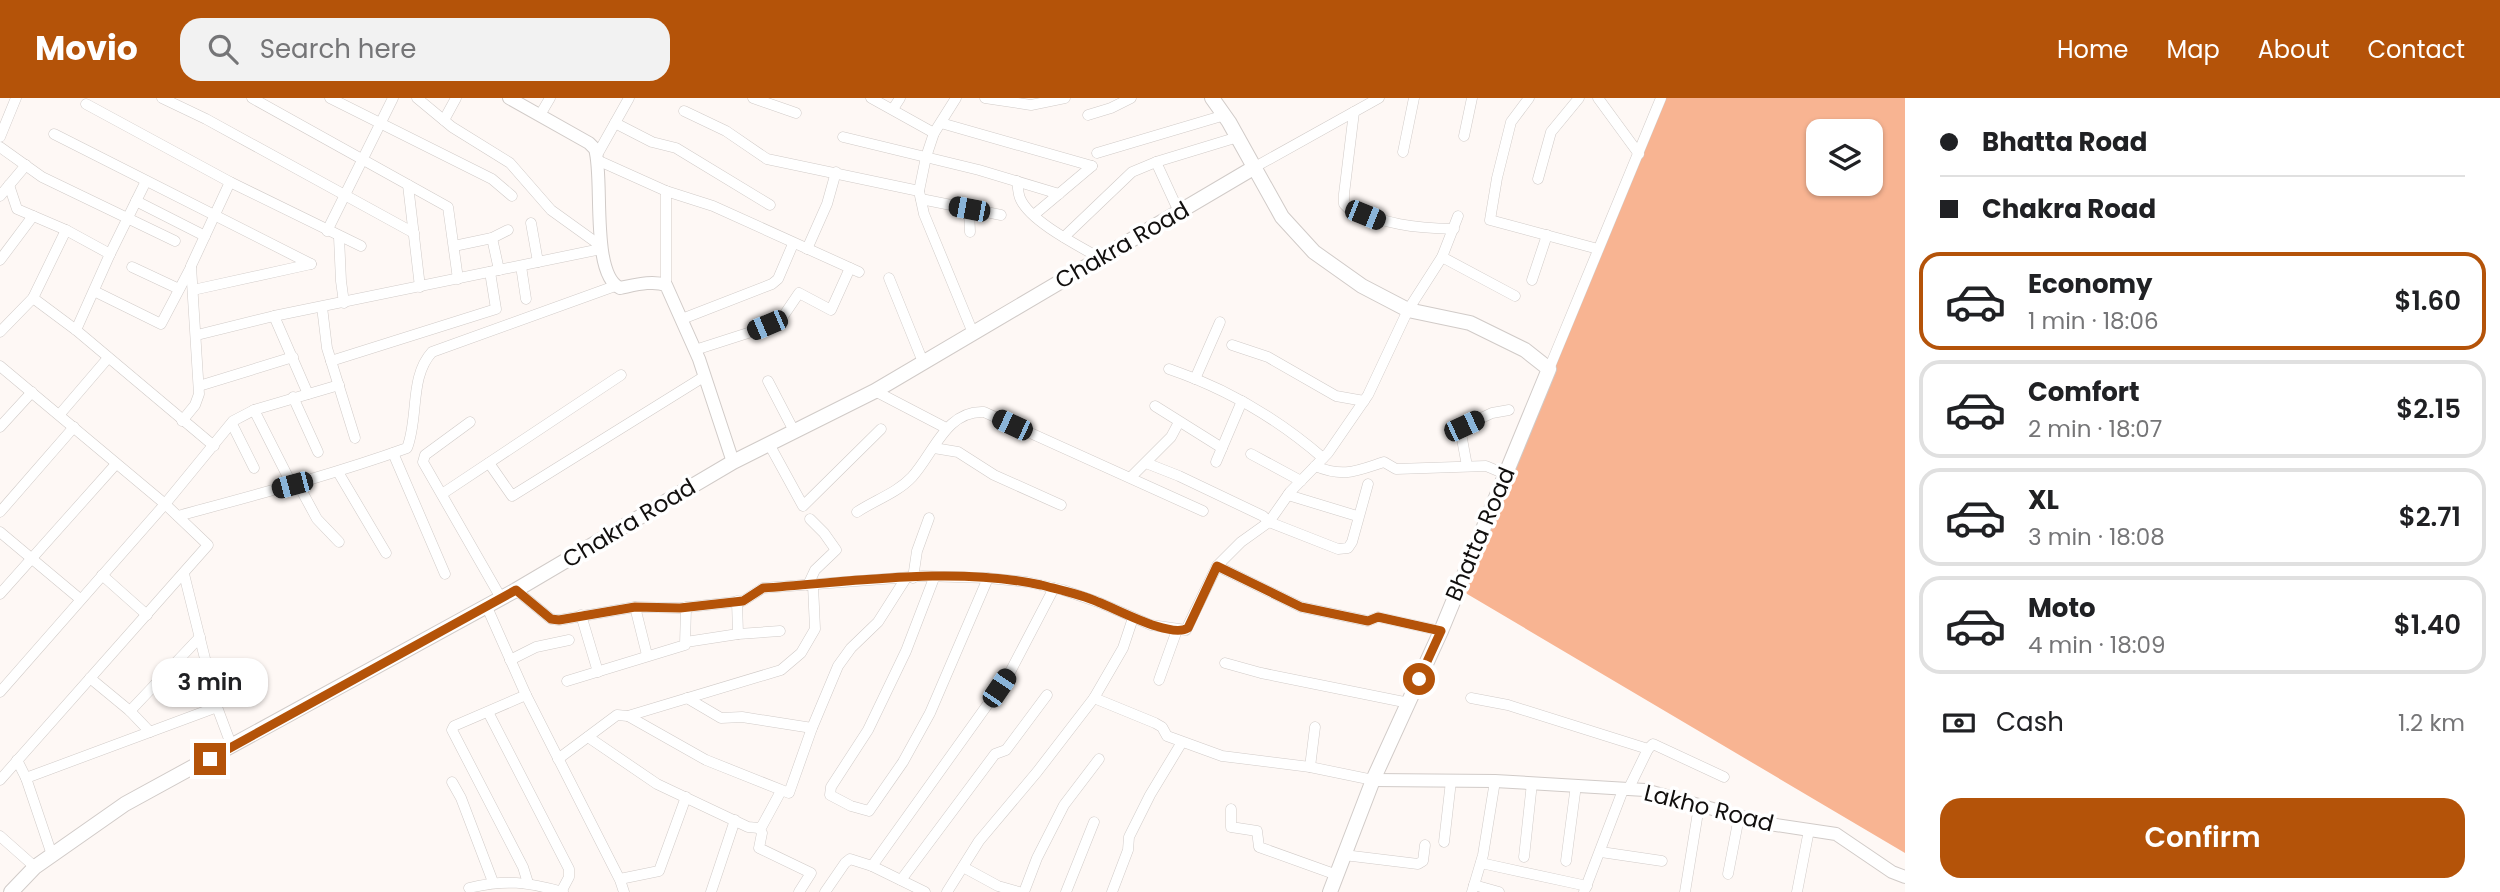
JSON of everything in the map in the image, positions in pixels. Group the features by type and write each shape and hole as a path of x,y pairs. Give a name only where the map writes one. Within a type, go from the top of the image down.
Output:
{"main road":[{"path":"1215,99 1282,217 1314,252 1363,286 1408,310 1470,323 1524,351 1549,369"},
{"name":"Chakra Road","path":"10,892 35,867 125,804 516,590 733,462 874,391 1255,167"},
{"name":"Bhatta Road","path":"1330,892 1373,780 1441,631 1549,369"}],"street":[{"path":"0,137 16,98"},
{"path":"162,98 206,119 414,233"},
{"path":"252,98 448,207 458,279"},
{"path":"330,98 492,179 512,196"},
{"path":"327,231 393,98"},
{"path":"417,98 444,120 510,163 551,210 601,246"},
{"path":"444,120 456,98"},
{"path":"509,98 589,143 595,149 601,246 615,286 620,288 643,283 666,285"},
{"path":"540,115 550,98"},
{"path":"597,158 629,98"},
{"path":"753,98 796,113"},
{"path":"871,98 934,133"},
{"path":"893,109 901,98"},
{"path":"956,98 934,133 926,157 920,195 925,214 973,332"},
{"path":"985,98 1031,105 1039,101 1065,98"},
{"path":"1088,115 1131,98"},
{"path":"1255,167 1379,98"},
{"path":"1403,152 1414,98"},
{"path":"1464,136 1472,98"},
{"path":"1529,98 1511,122 1490,220 1598,249"},
{"path":"1538,179 1551,132 1579,98"},
{"path":"1598,98 1639,153"},
{"path":"1549,369 1661,98"},
{"path":"86,104 230,183 361,246"},
{"path":"684,111 726,131 767,159 836,172 969,209 1001,215"},
{"path":"1354,112 1344,204 1382,222 1419,228 1454,229"},
{"path":"1097,153 1224,115"},
{"path":"941,122 1092,166 1035,214"},
{"path":"615,123 652,142 676,148 770,205"},
{"path":"54,134 311,264 193,290"},
{"path":"843,137 1059,194"},
{"path":"1064,237 1132,172 1238,137"},
{"path":"0,147 42,177 174,241"},
{"path":"597,158 666,191 713,206 854,270 831,310 799,293 782,318 751,332 695,350"},
{"path":"1156,162 1179,212"},
{"path":"0,196 26,165"},
{"path":"807,249 827,204 836,172"},
{"path":"76,330 146,181"},
{"path":"1017,181 1021,200 1035,214 1064,237 1100,258"},
{"path":"94,291 161,324 230,183"},
{"path":"9,185 17,209 66,230 110,254"},
{"path":"408,185 420,287"},
{"path":"666,191 666,285 705,376 733,462"},
{"path":"136,201 205,236"},
{"path":"969,209 970,232"},
{"path":"0,260 33,216"},
{"path":"516,590 551,619 635,607 686,607 743,601 763,588 909,578 988,578 1054,588 1098,602 1151,625 1186,630 1217,566 1241,542 1269,522 1289,495 1323,458 1364,401 1408,310 1442,257 1458,216"},
{"path":"531,223 538,262"},
{"path":"0,332 33,298 66,230"},
{"path":"454,246 492,238 508,230"},
{"path":"1532,280 1547,235"},
{"path":"339,237 344,303"},
{"path":"331,361 496,309 492,238"},
{"path":"682,319 772,284 778,279 793,244"},
{"path":"197,335 274,316 596,250 601,246"},
{"path":"1442,257 1515,296"},
{"path":"183,421 198,399 199,386 191,266"},
{"path":"522,266 526,299"},
{"path":"132,267 180,289"},
{"path":"889,278 923,362"},
{"path":"178,516 295,485 407,448 417,387 427,358 432,352 615,286"},
{"path":"33,298 76,330 214,446"},
{"path":"322,307 327,348 355,438"},
{"path":"274,316 308,394"},
{"path":"1195,379 1220,322"},
{"path":"1232,345 1268,357 1336,396 1364,401"},
{"path":"199,386 293,357"},
{"path":"60,414 108,358"},
{"path":"0,366 165,504 208,545 0,780"},
{"path":"1168,369 1217,387 1242,401 1300,439 1323,458"},
{"path":"442,494 621,375"},
{"path":"489,463 512,496 705,376"},
{"path":"768,381 794,431"},
{"path":"0,692 232,424 254,410 339,385"},
{"path":"0,427 32,391"},
{"path":"874,391 946,428"},
{"path":"293,397 318,453"},
{"path":"1216,462 1242,401"},
{"path":"1155,406 1222,448"},
{"path":"254,410 295,485 317,519 339,542"},
{"path":"1467,466 1460,428 1492,413 1509,410"},
{"path":"857,512 874,500 893,492 911,478 946,428 965,414 974,411 984,412 1203,511"},
{"path":"470,422 423,458 501,598"},
{"path":"1131,477 1171,437 1179,422"},
{"path":"232,424 254,468"},
{"path":"0,512 74,427"},
{"path":"769,444 803,506 881,429"},
{"path":"934,448 958,452 994,475 1061,505"},
{"path":"393,453 444,574"},
{"path":"1251,454 1301,481"},
{"path":"1315,466 1333,473 1346,473 1384,462 1396,469 1486,466 1505,474"},
{"path":"1146,463 1263,516 1269,522 1338,549 1348,548 1368,484"},
{"path":"0,594 116,464"},
{"path":"338,471 386,553"},
{"path":"1289,495 1357,516"},
{"path":"628,716 706,760 780,792 789,793 812,727 838,666 878,622 909,578 929,518"},
{"path":"558,758 617,715 628,716 781,670 801,653 815,629 810,585 815,569 836,550 810,519"},
{"path":"0,532 80,599"},
{"path":"1217,566 1301,607 1368,621 1378,617 1441,631"},
{"path":"184,574 218,707 232,747"},
{"path":"102,575 147,615"},
{"path":"934,578 906,651 868,730 831,787 830,795 862,810 869,811 903,762 930,713 988,578"},
{"path":"872,866 1008,676 1054,588"},
{"path":"737,601 738,634"},
{"path":"486,606 526,695 620,879 624,892"},
{"path":"635,607 647,655"},
{"path":"686,607 686,642"},
{"path":"581,615 598,672"},
{"path":"947,892 978,841 1038,772 1094,698 1123,648 1133,618"},
{"path":"1159,680 1177,630"},
{"path":"567,681 685,645 686,642 780,631"},
{"path":"130,711 200,637"},
{"path":"510,660 536,647 569,640"},
{"path":"1225,663 1261,673 1409,703"},
{"path":"90,678 130,711 150,732"},
{"path":"521,886 523,867 452,730 454,726 526,695"},
{"path":"901,880 995,754 1006,750 1047,695"},
{"path":"687,698 721,719 742,717 812,727"},
{"path":"1094,698 1155,723 1162,727 1165,734 1182,742 1222,756 1310,767 1373,780"},
{"path":"1471,698 1508,705 1648,750"},
{"path":"26,778 218,707"},
{"path":"468,888 493,882 562,892 569,877 569,869 488,712"},
{"path":"1310,767 1315,727"},
{"path":"588,737 657,784 748,827 759,828"},
{"path":"1112,892 1128,850 1129,837 1150,795 1182,742"},
{"path":"1480,863 1586,889 1626,790 1653,744 1724,777"},
{"path":"962,867 998,886 1021,892 1064,805 1099,759"},
{"path":"17,761 26,778 52,855"},
{"name":"Lakho Road","path":"1373,780 1495,780 1645,790 1763,823 1836,834 1892,872 1905,877"},
{"path":"1444,842 1451,780"},
{"path":"1495,780 1473,888 1500,892"},
{"path":"452,782 461,798 493,882"},
{"path":"1524,857 1532,783"},
{"path":"1566,861 1576,785"},
{"path":"759,828 780,792"},
{"path":"620,879 659,871 686,797"},
{"path":"1685,892 1699,806"},
{"path":"1231,809 1231,827 1257,831 1259,847 1337,876"},
{"path":"1728,874 1739,817"},
{"path":"711,892 734,820"},
{"path":"1066,892 1094,822"},
{"path":"759,828 762,833 759,848 811,873 799,892"},
{"path":"1797,892 1809,830"},
{"path":"0,836 35,867"},
{"path":"1345,855 1418,864 1423,861 1425,845"},
{"path":"1601,852 1662,861"},
{"path":"825,892 850,859 872,866 925,892"}],"shaded area":[{"path":"1661,98 1905,98 1905,853 1457,588"}],"route":[{"path":"210,759 516,590 551,619 559,620 635,607 680,608 743,601 763,588 923,576 988,578 1027,582 1063,590 1151,625 1182,631 1188,628 1217,566 1301,607 1368,621 1378,617 1441,631 1419,679"}]}
